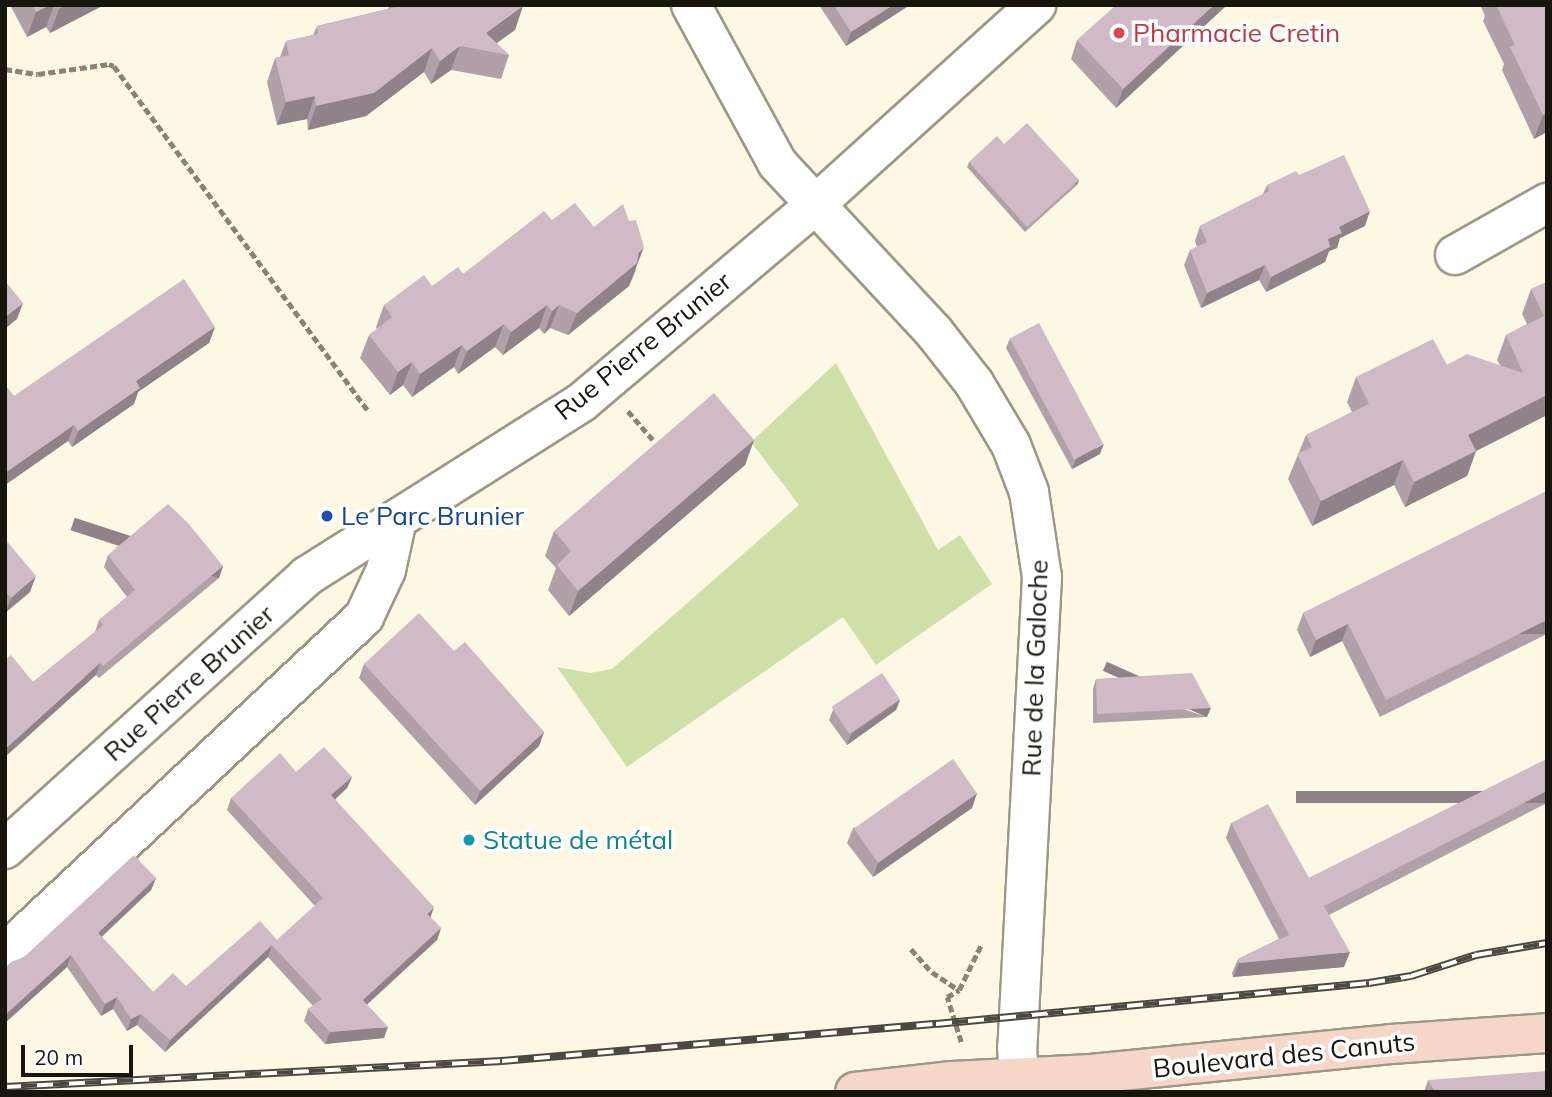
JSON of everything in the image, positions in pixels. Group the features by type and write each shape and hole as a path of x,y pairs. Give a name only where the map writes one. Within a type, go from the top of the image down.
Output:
{"main road":[{"name":"Boulevard des Canuts","path":"855,1092 901,1090 952,1081 1019,1079 1547,1033"}],"street":[{"name":"Rue de la Galoche","path":"691,5 777,163 934,332 974,383 1011,445 1029,492 1042,577 1017,1047 1019,1079"},
{"name":"Rue Pierre Brunier","path":"5,849 307,576 582,402 816,204 1036,5"},
{"path":"1455,255 1547,203"},
{"path":"5,953 364,617 383,579 397,519"}],"path":[{"path":"5,69 38,74 109,64 114,66 369,412"},
{"path":"628,410 653,440"},
{"path":"962,1048 947,997 959,990 986,935"},
{"path":"911,950 932,972 959,990"}],"green space":[{"path":"836,363 938,550 960,535 992,584 876,665 843,617 627,767 557,667 590,673 612,669 799,505 751,442"}],"building":[{"path":"32,5 50,5 36,12"},
{"path":"404,5 523,6 486,33 509,55 460,46 440,61 432,48 374,93 316,106 315,96 286,102 275,58 289,55 286,41 318,34 317,26"},
{"path":"834,5 893,5 851,32"},
{"path":"1116,5 1214,5 1123,89 1077,40"},
{"path":"1496,5 1547,5 1547,113 1543,115 1510,47 1515,45"},
{"path":"1027,123 1079,180 1027,227 969,162 997,136 1004,144"},
{"path":"1344,155 1370,211 1339,227 1342,233 1328,239 1330,247 1271,277 1265,265 1207,293 1190,250 1207,242 1200,226 1269,191 1267,185 1296,171 1299,175"},
{"path":"575,203 594,227 623,204 629,221 636,220 644,247 639,251 637,263 577,313 559,305 552,311 547,305 511,332 504,324 467,351 462,345 420,374 412,362 398,372 369,335 392,317 384,305 424,275 432,286 458,267 463,274 544,211 552,220"},
{"path":"184,279 215,327 136,381 140,388 78,431 74,425 5,473 5,385 14,396"},
{"path":"5,281 23,303 5,317"},
{"path":"1547,282 1547,395 1468,435 1476,451 1414,482 1403,460 1321,501 1297,454 1312,447 1306,435 1369,404 1356,377 1433,339 1447,365 1467,354 1523,373 1506,335 1544,316 1531,289"},
{"path":"1039,323 1103,444 1074,459 1010,338"},
{"path":"714,393 754,440 578,591 557,565 571,551 554,531"},
{"path":"1547,491 1547,620 1386,700 1348,624 1316,640 1303,613"},
{"path":"168,504 188,523 223,566 103,666 100,663 5,749 5,660 11,655 33,682 103,625 99,620 135,590 108,555"},
{"path":"5,539 36,576 11,598 5,591"},
{"path":"419,613 454,651 465,642 544,732 480,791 364,664"},
{"path":"882,673 900,700 849,734 831,707"},
{"path":"1192,673 1211,708 1097,714 1096,679"},
{"path":"324,747 352,777 331,795 434,907 427,914 441,928 363,1000 388,1027 330,1032 308,1009 322,999 272,945 170,1040 141,1014 131,1019 117,997 105,1004 71,955 5,1015 5,968 11,962 24,957 134,855 156,878 98,933 153,992 173,973 186,986 260,921 277,940 323,898 231,798 280,753 296,772"},
{"path":"953,759 977,793 878,863 854,828"},
{"path":"1547,759 1547,791 1324,906 1350,952 1239,963 1238,959 1289,935 1231,823 1268,804 1309,878"},
{"path":"1547,1071 1547,1092 1435,1092 1428,1080"}],"railway":[{"path":"5,1087 502,1061 936,1024 1369,983 1411,976 1476,955 1547,943"}],"place":[{"name":"Pharmacie Cretin","path":"1119,33"},
{"name":"Le Parc Brunier","path":"327,516"},
{"name":"Statue de métal","path":"469,840"}]}
